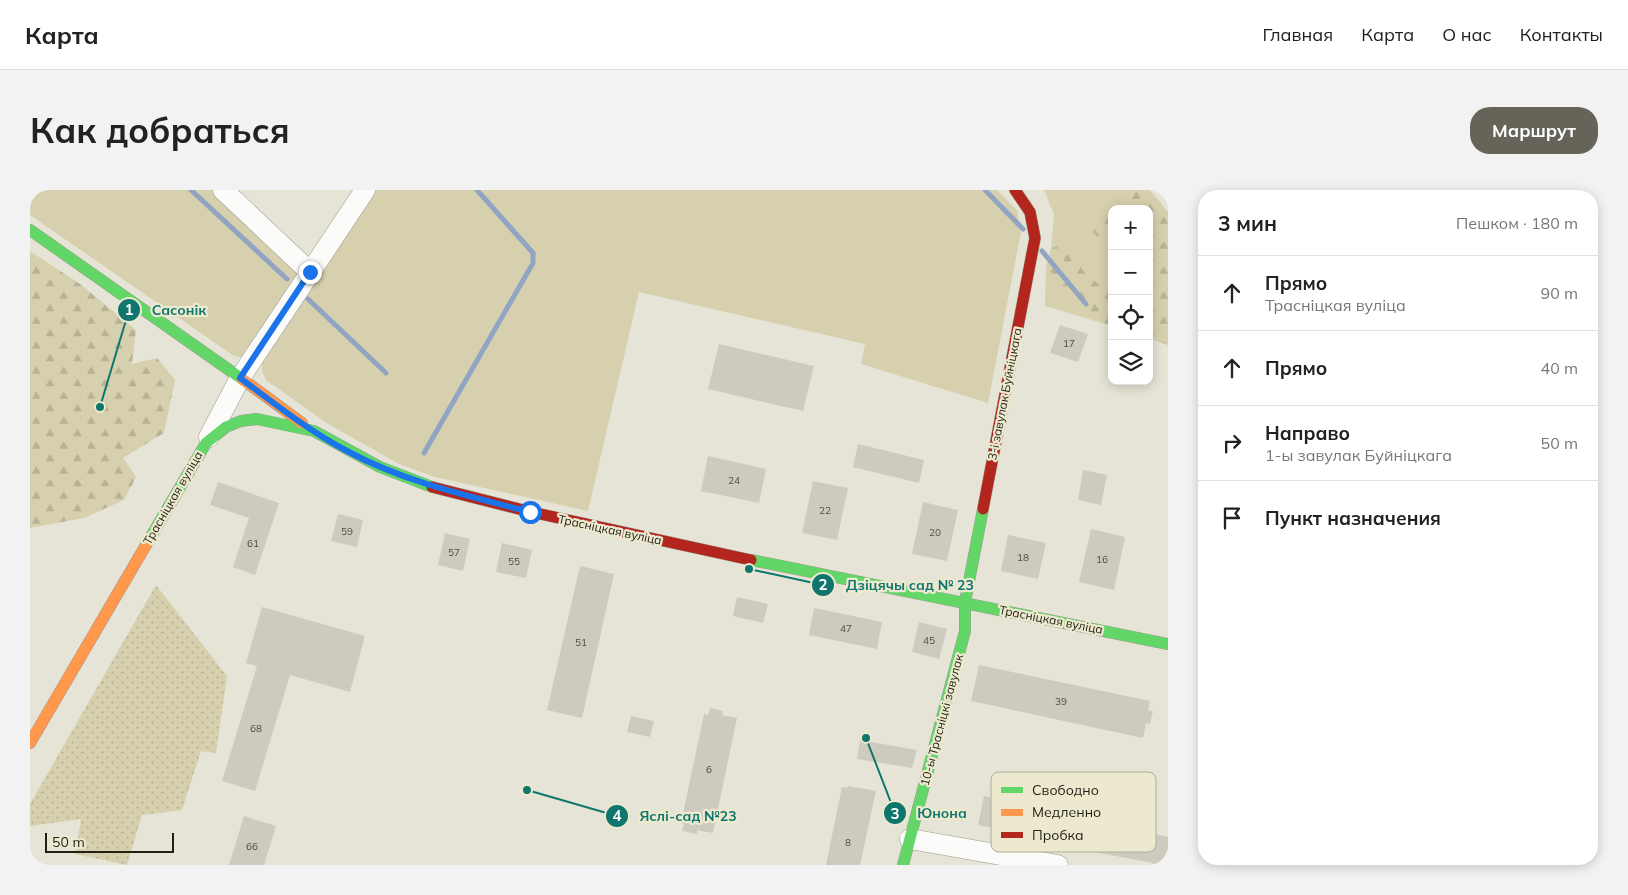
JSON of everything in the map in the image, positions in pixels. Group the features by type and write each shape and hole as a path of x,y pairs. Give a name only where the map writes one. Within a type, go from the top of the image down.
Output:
{"street":[{"path":"223,190 310,272"},
{"path":"206,443 240,378 365,190"},
{"name":"3-і завулак Буйніцкага","path":"965,602 1034,238 1034,218 1025,200 1015,190"},
{"path":"30,230 314,431"},
{"name":"Трасніцкая вуліца","path":"30,743 206,443 226,427 241,421 256,419 314,431 380,467 431,487 645,538 1168,644"},
{"name":"10-ы Трасніцкі завулак","path":"903,865 965,631 965,602"},
{"path":"910,839 1058,865"}],"green space":[{"path":"30,190 215,190 297,271 298,279 250,352 242,357 234,356 30,215"},
{"path":"376,190 997,190 1017,210 1021,232 988,403 861,364 865,344 639,292 588,511 435,477 399,464 328,424 266,380 262,371 262,360"},
{"path":"1044,190 1150,190 1168,212 1168,345 1153,339 1153,205 1108,205 1108,325 1045,306 1046,267 1051,249 1054,215"},
{"path":"1121,190 1150,190 1168,212 1168,345 1153,339 1153,205 1115,205 1124,195"},
{"path":"1108,213 1108,240 1101,241 1092,231"},
{"path":"1062,244 1073,249 1087,275 1108,289 1108,324 1084,309 1046,267 1051,249"},
{"path":"30,251 80,284 136,330 132,364 157,358 175,380 164,433 123,458 136,477 124,500 84,518 30,528"},
{"path":"156,585 227,676 216,753 201,751 182,810 142,815 127,865 75,854 81,819 30,826 30,804"}],"building":[{"path":"1060,325 1088,334 1078,362 1050,353"},
{"path":"719,344 814,366 803,411 708,389"},
{"path":"858,444 924,460 919,483 853,467"},
{"path":"708,456 766,469 759,503 701,491"},
{"path":"1083,470 1107,475 1101,505 1078,500"},
{"path":"813,481 848,488 837,540 802,533"},
{"path":"218,482 279,503 255,575 233,567 249,518 210,505"},
{"path":"923,502 958,510 947,561 912,554"},
{"path":"338,514 363,520 357,547 331,541"},
{"path":"1091,529 1125,537 1114,590 1079,582"},
{"path":"445,533 470,539 463,571 438,565"},
{"path":"1008,535 1046,543 1038,579 1001,571"},
{"path":"502,543 532,550 526,578 496,572"},
{"path":"580,566 614,574 582,718 547,710"},
{"path":"737,597 768,604 763,623 733,616"},
{"path":"262,607 365,636 350,692 290,675 255,791 222,781 257,666 246,663"},
{"path":"814,608 882,622 877,649 809,635"},
{"path":"919,622 947,629 939,659 912,652"},
{"path":"979,665 1150,701 1148,710 1153,711 1150,724 1146,723 1143,738 971,701"},
{"path":"710,708 723,711 722,715 737,718 713,833 697,830 697,834 682,831 684,824 681,823 704,714 708,715"},
{"path":"631,716 654,721 650,737 627,732"},
{"path":"860,740 917,750 912,768 857,759"},
{"path":"848,786 876,791 860,865 826,865 842,787 847,788"},
{"path":"984,796 991,797 991,828 978,825"},
{"path":"244,816 276,826 264,865 229,865"},
{"path":"1156,835 1168,837 1168,865 1153,865 1153,863 1094,852 1156,852"}],"waterway":[{"path":"191,190 287,279"},
{"path":"424,453 533,263 533,253 477,190"},
{"path":"985,190 1023,229"},
{"path":"1042,251 1086,304"},
{"path":"308,299 386,373"}],"traffic: fast":[{"path":"30,230 242,379"},
{"path":"146,545 206,443 226,427 241,421 257,419 314,431 380,467 432,487"},
{"path":"903,865 965,631 965,602 983,509"},
{"path":"751,560 1168,644"}],"traffic: slow":[{"path":"242,379 302,423"},
{"path":"30,743 146,545"}],"traffic: jam":[{"path":"983,509 1035,238 1030,212 1015,190"},
{"path":"432,487 531,512 751,560"}],"place":[{"name":"Сасонік","path":"100,407"},
{"name":"Дзіцячы сад № 23","path":"749,569"},
{"name":"Юнона","path":"866,738"},
{"name":"Яслі-сад №23","path":"527,790"}],"route":[{"path":"310,272 240,378 314,431 347,451 380,467 431,487 530,512"}]}
